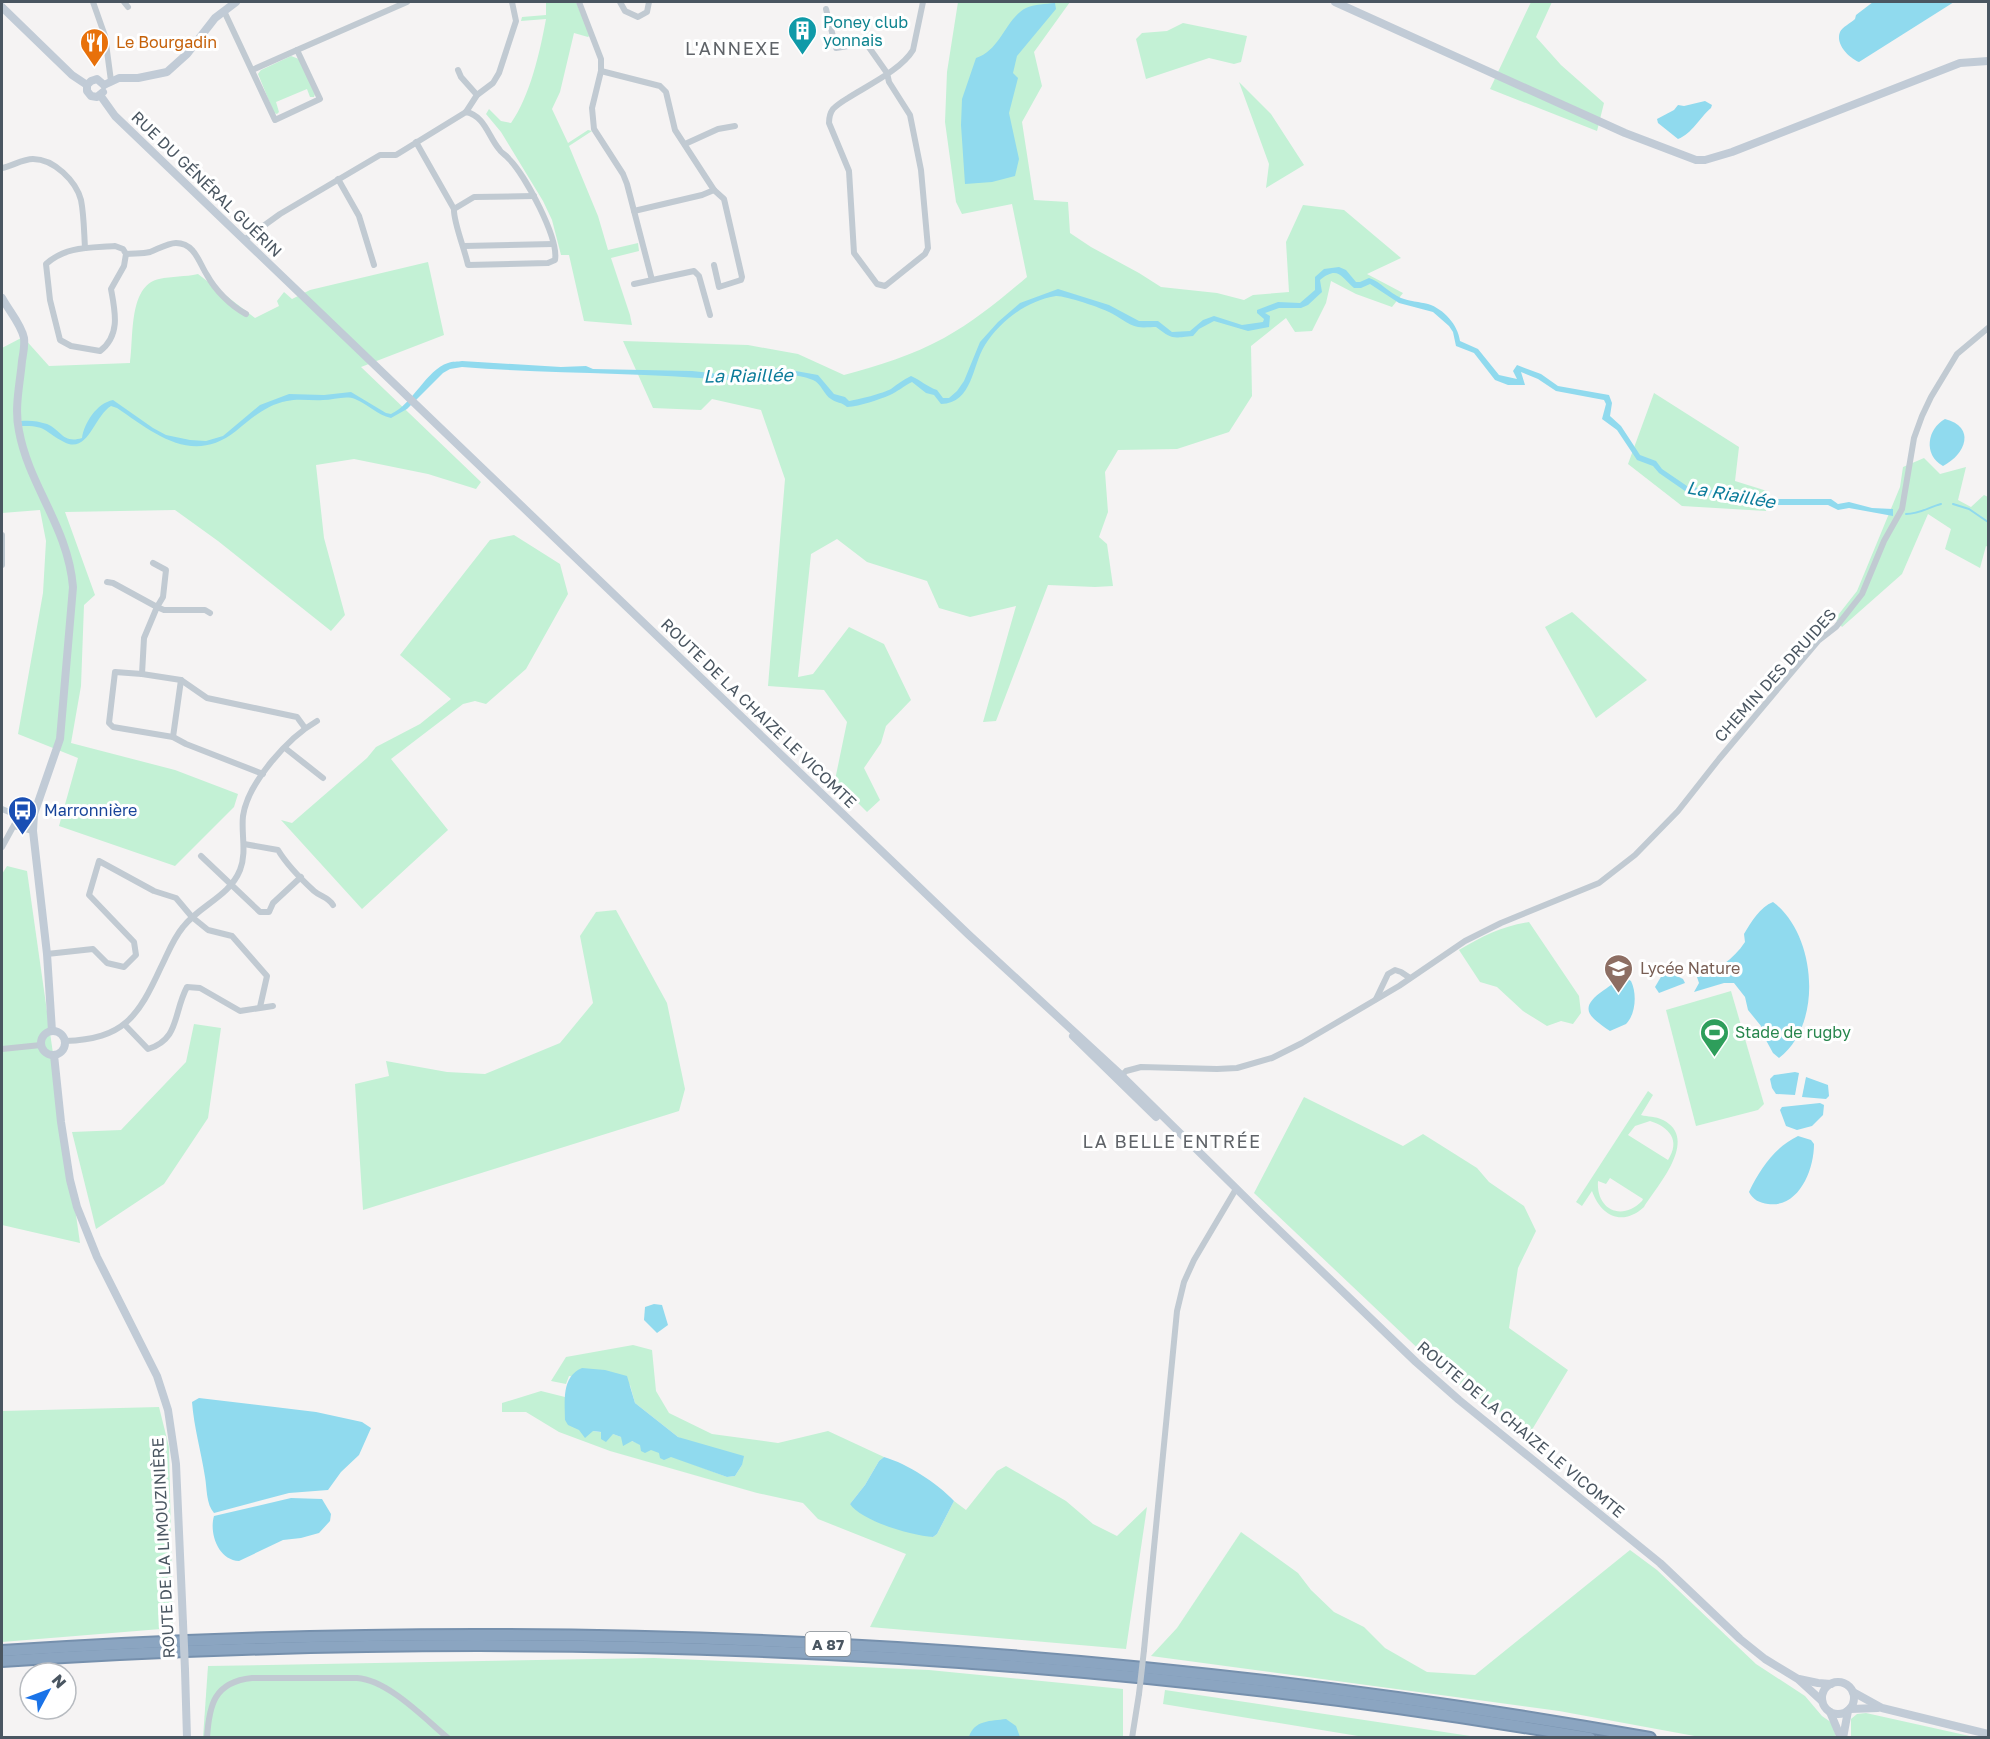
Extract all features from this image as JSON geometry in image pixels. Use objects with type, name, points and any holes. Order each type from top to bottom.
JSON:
[{"type":"highway","name":"A 87","points":[[2,1651],[222,1639],[423,1635],[623,1636],[843,1644],[1066,1660],[1267,1681],[1457,1706],[1650,1737]]},
{"type":"highway","name":"A 87","points":[[2,1661],[210,1650],[402,1645],[591,1646],[790,1652],[967,1662],[1161,1679],[1371,1704],[1590,1737]]},
{"type":"main road","points":[[87,85],[97,79],[107,83],[119,78],[138,78],[167,72],[187,54],[225,7],[236,2]]},
{"type":"main road","points":[[1335,2],[1624,133],[1696,160],[1705,160],[1732,152],[1960,63],[1989,61]]},
{"type":"main road","points":[[2,8],[72,75],[87,85],[89,94],[94,97],[100,95],[107,83]]},
{"type":"main road","name":"RUE DU GÉNÉRAL GUÉRIN","points":[[100,95],[115,116],[406,396]]},
{"type":"main road","points":[[2,298],[19,325],[24,338],[18,429],[35,477],[57,524],[71,568],[72,606],[60,739],[34,814],[33,831],[47,954],[52,1031]]},
{"type":"main road","name":"ROUTE DE LA CHAIZE LE VICOMTE","points":[[406,396],[1050,1011],[1081,1045],[1119,1077],[1439,1383],[1654,1558],[1740,1640],[1765,1659],[1798,1678]]},
{"type":"main road","points":[[52,1031],[59,1032],[65,1041],[61,1052],[54,1055],[46,1052],[41,1045],[43,1035],[52,1031]]},
{"type":"main road","name":"ROUTE DE LA LIMOUZINIÈRE","points":[[54,1055],[61,1122],[70,1180],[77,1207],[97,1257],[157,1376],[168,1410],[175,1455],[188,1737]]},
{"type":"main road","points":[[1798,1678],[1818,1683],[1844,1683],[1852,1692],[1882,1708],[1989,1734]]},
{"type":"main road","points":[[1798,1678],[1822,1701],[1842,1737]]},
{"type":"main road","points":[[1822,1701],[1824,1691],[1831,1684]]},
{"type":"main road","points":[[1842,1737],[1849,1710],[1854,1701],[1852,1692]]},
{"type":"main road","points":[[1830,1712],[1839,1714],[1849,1710],[1882,1708]]},
{"type":"street","points":[[93,2],[105,36],[107,83]]},
{"type":"street","points":[[252,70],[407,2]]},
{"type":"street","points":[[244,240],[279,214],[338,179],[380,155],[396,155],[466,112],[477,95],[493,83],[499,73],[516,21],[512,2]]},
{"type":"street","points":[[579,2],[601,59],[601,71],[592,108],[594,129],[623,174],[652,280]]},
{"type":"street","points":[[620,2],[625,12],[638,17],[647,12],[649,2]]},
{"type":"street","points":[[826,9],[836,48],[868,45],[887,73],[889,82],[914,123],[929,243],[926,254],[885,286],[877,284],[854,254],[849,171],[829,123],[832,110],[887,73],[905,61],[913,50],[922,2]]},
{"type":"street","points":[[225,7],[275,120],[320,99],[297,50]]},
{"type":"street","points":[[458,70],[461,77],[477,95]]},
{"type":"street","points":[[601,71],[660,86],[666,92],[675,130],[714,190],[724,199],[741,280],[719,286],[714,265]]},
{"type":"street","points":[[416,142],[454,209],[468,265],[551,262],[556,256],[553,244],[543,213],[534,196],[510,159],[499,150],[482,121],[475,114],[466,112]]},
{"type":"street","points":[[685,144],[718,129],[735,126]]},
{"type":"street","points":[[2,168],[30,159],[39,160],[53,164],[66,176],[81,199],[86,248]]},
{"type":"street","points":[[338,179],[359,216],[374,265]]},
{"type":"street","points":[[634,211],[714,190]]},
{"type":"street","points":[[454,209],[474,197],[534,196]]},
{"type":"street","points":[[126,254],[147,252],[176,243],[189,248],[198,256],[206,275],[221,293],[237,309],[246,314]]},
{"type":"street","points":[[464,246],[553,244]]},
{"type":"street","points":[[115,246],[123,249],[126,254],[124,266],[111,289],[117,316],[113,335],[108,345],[100,351],[71,346],[60,340],[50,300],[46,264],[56,255],[86,248],[115,246]]},
{"type":"street","points":[[634,284],[694,271],[699,276],[710,315]]},
{"type":"street","name":"CHEMIN DES DRUIDES","points":[[1119,1077],[1126,1071],[1141,1067],[1217,1070],[1237,1068],[1272,1058],[1376,999],[1465,941],[1501,923],[1599,883],[1635,855],[1678,811],[1818,641],[1836,627],[1852,609],[1862,594],[1884,541],[1902,509],[1914,438],[1922,416],[1958,354],[1989,328]]},
{"type":"street","points":[[2,535],[2,565]]},
{"type":"street","points":[[142,674],[144,638],[156,607],[163,597],[166,570],[153,563]]},
{"type":"street","points":[[107,582],[164,610],[210,612]]},
{"type":"street","points":[[263,774],[186,744],[173,736],[114,727],[109,723],[115,672],[181,681],[207,698],[297,717],[305,728]]},
{"type":"street","points":[[173,736],[181,681]]},
{"type":"street","points":[[65,1041],[94,1039],[112,1033],[125,1024],[144,1002],[173,941],[192,917],[231,886],[241,865],[244,844],[243,818],[245,805],[252,789],[285,748],[305,728],[317,722]]},
{"type":"street","points":[[285,748],[323,778]]},
{"type":"street","points":[[2,809],[19,816],[2,847]]},
{"type":"street","points":[[14,826],[33,831]]},
{"type":"street","points":[[244,844],[278,850],[284,860],[316,893],[329,898],[333,905]]},
{"type":"street","points":[[201,856],[260,912],[269,912],[273,903],[301,877]]},
{"type":"street","points":[[47,954],[93,949],[107,963],[124,967],[135,955],[134,942],[89,895],[99,861],[154,891],[176,898],[192,917],[208,930],[232,936],[267,976],[260,1007]]},
{"type":"street","points":[[1376,999],[1388,974],[1395,970],[1410,978]]},
{"type":"street","points":[[125,1024],[148,1049],[159,1046],[171,1035],[186,987],[200,988],[240,1011],[273,1006]]},
{"type":"street","points":[[2,1049],[41,1045]]},
{"type":"street","points":[[1132,1737],[1144,1650],[1177,1311],[1184,1282],[1194,1260],[1236,1189]]},
{"type":"street","points":[[207,1737],[212,1702],[221,1690],[235,1681],[252,1678],[357,1678],[374,1682],[387,1689],[448,1737]]},
{"type":"green space","points":[[546,2],[576,2],[590,35],[588,37],[574,33],[560,92],[552,109],[568,143],[588,130],[592,131],[569,146],[598,216],[608,250],[638,243],[639,251],[611,258],[632,325],[584,321],[569,255],[561,255],[552,220],[543,201],[501,132],[486,114],[489,109],[501,121],[511,123],[518,112],[533,73],[546,19],[521,21],[522,17],[546,15]]},
{"type":"green space","points":[[958,2],[1070,2],[1034,52],[1042,86],[1022,122],[1034,200],[1068,202],[1070,233],[1091,247],[1161,287],[1217,293],[1244,300],[1253,295],[1289,292],[1286,242],[1303,205],[1344,210],[1401,258],[1367,274],[1403,293],[1392,307],[1356,294],[1331,281],[1326,303],[1312,331],[1295,332],[1286,318],[1251,346],[1252,396],[1229,432],[1177,449],[1118,450],[1105,472],[1108,512],[1099,537],[1107,544],[1113,586],[1048,585],[996,721],[983,722],[1016,606],[970,617],[939,608],[927,581],[867,562],[837,539],[811,554],[798,677],[813,674],[849,627],[884,644],[911,700],[886,726],[881,743],[864,768],[880,800],[867,812],[835,780],[847,722],[824,690],[768,686],[785,479],[761,410],[712,399],[701,410],[653,408],[623,341],[748,345],[798,354],[844,375],[895,360],[944,338],[977,317],[1027,277],[1012,204],[962,214],[956,202],[945,122],[947,72]]},
{"type":"green space","points":[[1531,2],[1552,2],[1536,37],[1561,65],[1604,103],[1597,131],[1490,89]]},
{"type":"green space","points":[[1183,23],[1247,36],[1241,62],[1234,64],[1209,58],[1146,79],[1136,39],[1142,33],[1167,31]]},
{"type":"green space","points":[[291,56],[299,59],[315,94],[314,97],[310,97],[307,89],[276,102],[279,112],[277,114],[274,113],[258,74],[261,70]]},
{"type":"green space","points":[[1239,82],[1271,114],[1304,165],[1266,188],[1269,164]]},
{"type":"green space","points":[[428,262],[444,335],[361,367],[481,482],[476,489],[428,474],[354,459],[316,465],[324,538],[345,615],[331,631],[218,541],[175,510],[65,512],[95,595],[84,605],[81,686],[71,743],[175,770],[238,794],[234,807],[175,866],[59,826],[78,758],[18,734],[43,593],[46,541],[40,510],[2,513],[2,348],[23,337],[49,366],[130,363],[137,302],[149,284],[159,279],[198,274],[255,318],[279,306],[277,301],[284,292],[292,299],[310,290]]},
{"type":"green space","points":[[1654,393],[1739,447],[1735,481],[1767,491],[1766,511],[1682,506],[1628,464]]},
{"type":"green space","points":[[1924,458],[1940,474],[1966,467],[1958,500],[1971,507],[1984,495],[1988,497],[1988,547],[1986,546],[1980,568],[1945,549],[1951,529],[1928,514],[1902,574],[1842,627],[1835,619],[1857,591],[1900,487],[1903,467]]},
{"type":"green space","points":[[514,535],[560,564],[568,594],[526,669],[486,704],[475,701],[463,704],[391,759],[448,830],[362,909],[281,820],[292,823],[367,758],[376,747],[420,724],[451,699],[400,655],[490,540]]},
{"type":"green space","points":[[1572,612],[1647,680],[1596,718],[1545,627]]},
{"type":"green space","points":[[7,866],[27,871],[80,1243],[2,1225],[2,874]]},
{"type":"green space","points":[[616,910],[667,1003],[685,1089],[679,1111],[363,1210],[355,1084],[389,1076],[386,1061],[447,1072],[485,1074],[560,1043],[593,1003],[580,936],[596,912]]},
{"type":"green space","points":[[1529,922],[1579,996],[1581,1013],[1573,1024],[1561,1021],[1547,1026],[1523,1011],[1497,987],[1480,982],[1459,950],[1493,932]]},
{"type":"green space","name":"Stade de rugby","points":[[1731,991],[1764,1104],[1758,1110],[1696,1126],[1666,1010]]},
{"type":"green space","points":[[194,1024],[221,1028],[208,1118],[164,1184],[96,1229],[72,1132],[121,1130],[186,1062]]},
{"type":"green space","points":[[1648,1091],[1653,1095],[1641,1115],[1663,1120],[1673,1128],[1677,1139],[1677,1150],[1665,1175],[1644,1207],[1628,1216],[1613,1216],[1607,1212],[1596,1200],[1592,1191],[1582,1206],[1576,1202]],"holes":[[[1650,1121],[1663,1127],[1671,1135],[1673,1146],[1668,1160],[1628,1135],[1635,1126]],[[1610,1178],[1643,1199],[1642,1201],[1626,1211],[1611,1209],[1601,1199],[1598,1191],[1598,1181],[1606,1184]]]},
{"type":"green space","points":[[1304,1097],[1403,1146],[1423,1134],[1477,1168],[1489,1182],[1524,1206],[1536,1231],[1518,1268],[1509,1328],[1568,1370],[1530,1433],[1448,1377],[1254,1193]]},
{"type":"green space","points":[[633,1345],[652,1350],[656,1391],[669,1413],[712,1434],[778,1443],[828,1431],[884,1457],[850,1504],[933,1537],[937,1534],[954,1501],[966,1510],[997,1471],[1006,1466],[1066,1501],[1093,1524],[1117,1536],[1147,1507],[1126,1649],[870,1627],[906,1554],[818,1519],[803,1503],[757,1493],[610,1451],[559,1432],[526,1412],[502,1412],[502,1403],[541,1391],[565,1397],[565,1420],[593,1431],[613,1434],[727,1477],[735,1476],[742,1465],[678,1437],[635,1403],[630,1385],[569,1376],[566,1384],[551,1381],[566,1357]]},
{"type":"green space","points":[[159,1407],[169,1447],[173,1628],[2,1642],[2,1411]]},
{"type":"green space","points":[[1241,1532],[1298,1573],[1311,1590],[1334,1612],[1364,1627],[1385,1648],[1427,1672],[1475,1675],[1630,1550],[1657,1570],[1756,1664],[1805,1696],[1822,1716],[1832,1723],[1836,1737],[1700,1737],[1559,1711],[1151,1656],[1177,1628]]},
{"type":"green space","points":[[654,1658],[929,1670],[1123,1689],[1123,1737],[203,1738],[208,1666]]},
{"type":"green space","points":[[1165,1690],[1477,1737],[1364,1737],[1163,1704]]},
{"type":"green space","points":[[1866,1713],[1974,1737],[1851,1737],[1851,1719],[1857,1714]]},
{"type":"water","points":[[1873,2],[1954,2],[1859,62],[1841,46],[1840,32],[1855,19],[1856,15]]},
{"type":"water","points":[[1055,3],[1056,9],[1017,56],[1013,73],[1018,78],[1009,113],[1019,159],[1015,176],[992,182],[965,184],[961,125],[962,99],[976,58],[997,42],[1013,19],[1026,8]]},
{"type":"water","points":[[1705,101],[1712,105],[1711,108],[1683,137],[1678,139],[1658,123],[1657,119],[1674,110],[1678,105],[1684,106]]},
{"type":"water","points":[[1339,267],[1346,270],[1356,282],[1369,278],[1401,298],[1434,306],[1453,324],[1460,341],[1478,349],[1499,375],[1517,379],[1513,371],[1517,365],[1541,374],[1558,386],[1609,395],[1612,403],[1610,416],[1621,426],[1640,455],[1656,461],[1662,469],[1687,486],[1769,496],[1777,499],[1831,499],[1838,504],[1849,502],[1872,508],[1893,509],[1893,516],[1849,508],[1838,510],[1828,505],[1776,505],[1744,498],[1685,491],[1659,473],[1653,466],[1637,460],[1617,430],[1602,419],[1606,404],[1604,400],[1556,391],[1538,379],[1521,372],[1525,385],[1508,385],[1495,380],[1474,353],[1456,346],[1449,326],[1433,312],[1399,303],[1370,284],[1354,288],[1335,273],[1320,280],[1322,292],[1308,305],[1301,308],[1279,308],[1265,313],[1270,316],[1269,327],[1248,331],[1214,321],[1199,329],[1193,336],[1173,337],[1156,327],[1134,326],[1105,310],[1074,300],[1060,296],[1046,298],[1025,307],[998,328],[985,345],[966,390],[952,402],[941,404],[934,395],[926,393],[912,382],[893,394],[847,407],[829,397],[816,382],[801,376],[779,375],[738,380],[462,367],[443,373],[407,409],[391,418],[351,398],[292,400],[266,409],[220,441],[204,446],[189,446],[174,442],[111,406],[85,439],[72,445],[41,428],[22,426],[21,421],[47,424],[66,438],[82,438],[85,426],[92,414],[102,405],[113,400],[166,435],[206,441],[223,436],[260,405],[289,394],[324,395],[351,392],[391,414],[406,403],[440,367],[450,362],[462,361],[561,367],[586,366],[593,369],[692,371],[730,375],[779,368],[818,375],[834,394],[845,397],[849,401],[888,391],[911,376],[937,390],[943,398],[949,398],[964,381],[980,342],[998,322],[1020,303],[1058,289],[1109,305],[1139,321],[1158,321],[1172,332],[1190,331],[1203,320],[1214,316],[1242,325],[1263,322],[1264,319],[1257,313],[1257,310],[1278,302],[1300,303],[1315,290],[1315,277],[1324,269]]},
{"type":"water","points":[[1945,419],[1961,428],[1964,441],[1957,455],[1943,466],[1932,455],[1930,442],[1934,429]]},
{"type":"water","points":[[1773,902],[1787,916],[1798,935],[1806,956],[1809,979],[1808,1002],[1803,1024],[1793,1043],[1779,1058],[1773,1053],[1761,1031],[1761,1026],[1748,1010],[1745,997],[1734,983],[1724,983],[1694,992],[1699,983],[1697,977],[1718,968],[1730,959],[1745,942],[1744,934],[1753,920],[1764,907]]},
{"type":"water","points":[[1665,970],[1683,979],[1685,983],[1659,993],[1655,987]]},
{"type":"water","points":[[1626,978],[1633,986],[1634,1009],[1626,1024],[1610,1031],[1596,1021],[1589,1012],[1589,1007],[1596,996],[1617,981]]},
{"type":"water","points":[[1799,1073],[1795,1095],[1776,1094],[1770,1079],[1774,1075]]},
{"type":"water","points":[[1806,1077],[1828,1085],[1829,1096],[1826,1099],[1802,1097]]},
{"type":"water","points":[[1820,1103],[1824,1105],[1823,1115],[1812,1126],[1797,1130],[1786,1126],[1780,1110],[1782,1107]]},
{"type":"water","points":[[1798,1136],[1811,1140],[1814,1144],[1811,1165],[1803,1185],[1796,1194],[1779,1204],[1757,1201],[1749,1192],[1758,1175],[1775,1152]]},
{"type":"water","points":[[654,1304],[662,1305],[668,1325],[657,1333],[644,1320],[645,1307]]},
{"type":"water","points":[[582,1368],[605,1370],[627,1376],[635,1403],[678,1437],[744,1456],[742,1465],[735,1476],[727,1477],[671,1457],[664,1460],[660,1458],[659,1453],[651,1450],[645,1453],[641,1451],[640,1445],[632,1441],[623,1446],[621,1437],[613,1434],[606,1442],[601,1439],[601,1432],[593,1431],[585,1438],[579,1430],[568,1425],[565,1420],[567,1383],[575,1372]]},
{"type":"water","points":[[199,1398],[316,1412],[362,1422],[371,1428],[359,1455],[341,1472],[328,1490],[289,1493],[214,1513],[208,1501],[193,1412],[192,1402]]},
{"type":"water","points":[[884,1457],[903,1464],[922,1475],[954,1501],[937,1534],[933,1537],[901,1531],[876,1522],[850,1504]]},
{"type":"water","points":[[291,1498],[322,1499],[331,1514],[330,1521],[319,1533],[283,1540],[239,1561],[226,1556],[221,1551],[214,1537],[214,1516]]},
{"type":"water","points":[[1006,1719],[1016,1726],[1020,1737],[969,1737],[971,1731],[979,1724]]},
{"type":"waterway","name":"La Riaillée","points":[[1906,514],[1920,512],[1941,504]]},
{"type":"waterway","name":"La Riaillée","points":[[1953,504],[1969,509],[1988,522]]},
{"type":"place","name":"Poney club yonnais","points":[[802,56]]},
{"type":"place","name":"Le Bourgadin","points":[[95,68]]},
{"type":"place","name":"Marronnière","points":[[23,836]]},
{"type":"place","name":"Lycée Nature","points":[[1619,994]]},
{"type":"place","name":"Stade de rugby","points":[[1714,1058]]},
{"type":"district","name":"L'ANNEXE","points":[[733,48]]},
{"type":"district","name":"LA BELLE ENTRÉE","points":[[1172,1141]]}]
